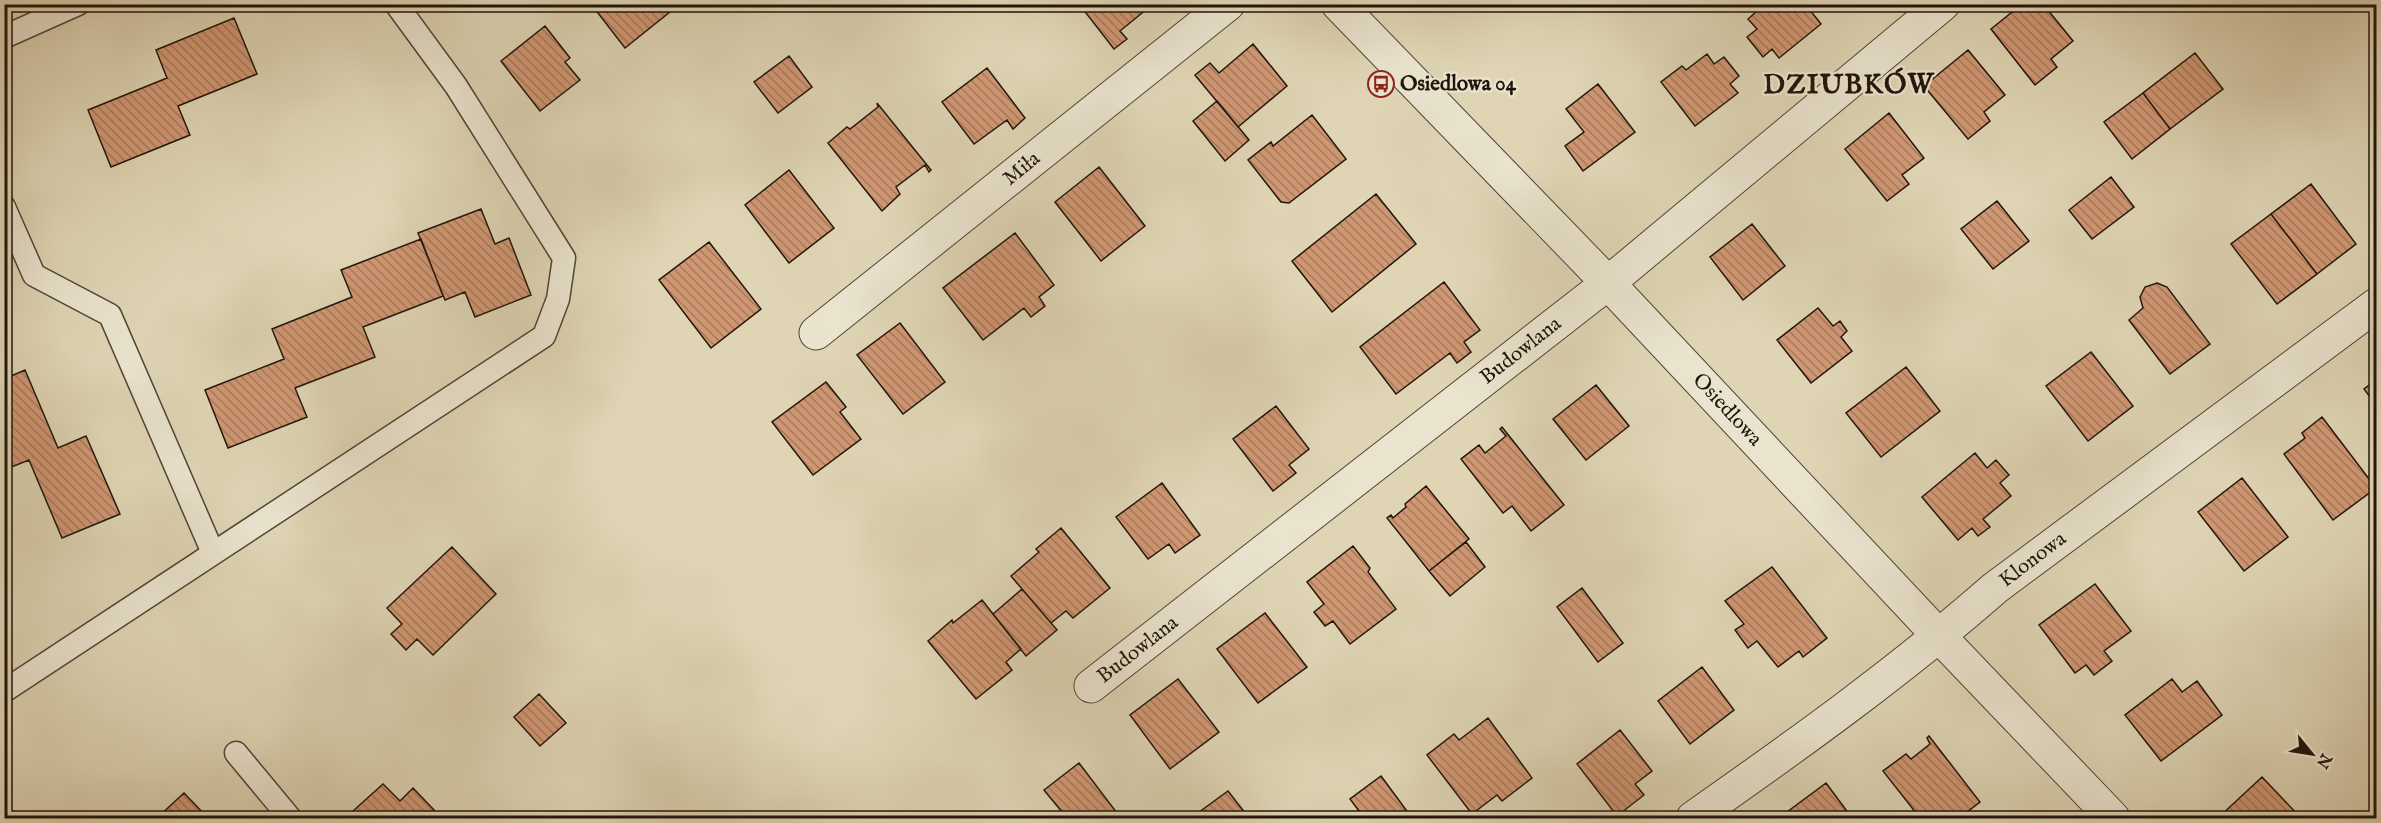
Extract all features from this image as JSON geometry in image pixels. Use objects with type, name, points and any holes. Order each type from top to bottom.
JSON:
[{"type":"street","name":"Miła","points":[[816,333],[1228,4]]},
{"type":"street","name":"Osiedlowa","points":[[1338,4],[1608,283],[2113,819]]},
{"type":"street","name":"Budowlana","points":[[1091,686],[1608,283],[1943,4]]},
{"type":"street","name":"Klonowa","points":[[1693,819],[1839,716],[2004,581],[2376,304]]},
{"type":"lane","points":[[4,37],[78,4]]},
{"type":"lane","points":[[4,691],[544,336],[558,299],[564,258],[456,86],[396,4]]},
{"type":"lane","points":[[4,207],[34,275],[110,315],[213,553]]},
{"type":"lane","points":[[236,753],[290,819]]},
{"type":"building","points":[[591,4],[666,4],[671,11],[625,48]]},
{"type":"building","points":[[1079,4],[1153,4],[1120,31],[1127,39],[1114,49]]},
{"type":"building","points":[[1765,4],[1805,4],[1821,24],[1779,58],[1772,49],[1763,57],[1747,37],[1757,29],[1748,19]]},
{"type":"building","points":[[2022,4],[2043,4],[2073,41],[2051,59],[2057,67],[2035,85],[1991,29]]},
{"type":"building","points":[[234,18],[257,74],[178,106],[190,135],[111,167],[88,110],[167,78],[156,50]]},
{"type":"building","points":[[545,26],[570,58],[565,62],[580,80],[540,111],[501,61]]},
{"type":"building","points":[[1253,44],[1287,86],[1238,127],[1195,75],[1210,63],[1219,73]]},
{"type":"building","points":[[1968,50],[2005,95],[1984,112],[1990,121],[1968,139],[1924,86]]},
{"type":"building","points":[[2195,53],[2223,89],[2170,129],[2143,93]]},
{"type":"building","points":[[1707,54],[1714,64],[1724,57],[1739,76],[1730,84],[1738,93],[1695,126],[1661,82],[1682,66],[1686,70]]},
{"type":"building","points":[[789,56],[812,87],[778,113],[754,82]]},
{"type":"building","points":[[987,68],[1025,118],[1013,129],[1007,120],[974,144],[942,102]]},
{"type":"building","points":[[1598,84],[1635,132],[1583,171],[1565,146],[1584,132],[1566,109]]},
{"type":"building","points":[[2143,93],[2170,129],[2132,159],[2104,122]]},
{"type":"building","points":[[1217,101],[1249,140],[1225,161],[1193,121]]},
{"type":"building","points":[[877,103],[931,170],[929,172],[925,165],[896,187],[900,194],[882,211],[828,143],[847,127],[850,129],[878,107]]},
{"type":"building","points":[[1889,113],[1924,158],[1902,175],[1909,184],[1887,201],[1845,149]]},
{"type":"building","points":[[1312,115],[1346,159],[1289,203],[1281,202],[1248,160],[1271,142],[1273,146]]},
{"type":"building","points":[[1099,167],[1145,226],[1101,261],[1055,202]]},
{"type":"building","points":[[789,170],[834,228],[789,263],[745,205]]},
{"type":"building","points":[[2111,177],[2134,207],[2092,239],[2069,210]]},
{"type":"building","points":[[2311,184],[2356,244],[2317,274],[2271,214]]},
{"type":"building","points":[[1376,194],[1416,244],[1332,312],[1292,261]]},
{"type":"building","points":[[1997,201],[2029,241],[1993,269],[1961,229]]},
{"type":"building","points":[[481,209],[495,244],[509,238],[531,295],[475,317],[465,292],[445,300],[418,233]]},
{"type":"building","points":[[2271,214],[2317,274],[2277,304],[2231,244]]},
{"type":"building","points":[[1752,224],[1785,266],[1743,300],[1710,257]]},
{"type":"building","points":[[1015,233],[1054,285],[1039,297],[1045,306],[1031,317],[1024,308],[983,340],[943,288]]},
{"type":"building","points":[[421,239],[443,296],[363,327],[375,357],[295,388],[307,417],[228,448],[205,390],[284,359],[272,329],[352,297],[341,270]]},
{"type":"building","points":[[709,242],[761,309],[711,348],[659,280]]},
{"type":"building","points":[[1444,282],[1480,330],[1464,342],[1471,352],[1457,363],[1450,353],[1396,394],[1360,347]]},
{"type":"building","points":[[2157,283],[2167,287],[2210,344],[2170,374],[2129,320],[2143,308],[2140,297],[2145,287]]},
{"type":"building","points":[[1818,308],[1833,326],[1840,321],[1847,331],[1841,337],[1852,351],[1811,383],[1777,340]]},
{"type":"building","points":[[900,323],[945,382],[903,414],[857,355]]},
{"type":"building","points":[[2091,352],[2133,406],[2088,441],[2046,386]]},
{"type":"building","points":[[1906,367],[1940,411],[1881,457],[1846,413]]},
{"type":"building","points":[[25,370],[58,448],[86,436],[120,514],[62,538],[29,460],[4,470],[4,379]]},
{"type":"building","points":[[2376,380],[2376,405],[2364,389]]},
{"type":"building","points":[[826,382],[846,407],[840,412],[861,439],[813,475],[772,422]]},
{"type":"building","points":[[1596,385],[1629,426],[1586,460],[1553,419]]},
{"type":"building","points":[[1276,406],[1309,449],[1289,465],[1296,473],[1273,491],[1233,439]]},
{"type":"building","points":[[2322,417],[2376,488],[2333,520],[2284,454],[2305,438],[2302,433]]},
{"type":"building","points":[[1502,427],[1564,505],[1531,531],[1512,506],[1503,513],[1461,459],[1479,445],[1485,453],[1506,436],[1500,429]]},
{"type":"building","points":[[1975,453],[1987,468],[1996,460],[2009,475],[2000,483],[2011,496],[1983,519],[1990,527],[1978,536],[1972,528],[1958,540],[1922,497]]},
{"type":"building","points":[[2242,478],[2288,537],[2244,571],[2198,512]]},
{"type":"building","points":[[1162,483],[1200,535],[1175,553],[1169,544],[1148,559],[1116,517]]},
{"type":"building","points":[[1426,486],[1469,539],[1429,571],[1387,518],[1391,515],[1393,518]]},
{"type":"building","points":[[1061,528],[1110,588],[1073,618],[1066,611],[1051,623],[1011,576],[1039,552],[1036,549]]},
{"type":"building","points":[[1466,542],[1485,567],[1450,596],[1429,571]]},
{"type":"building","points":[[1353,546],[1370,568],[1368,572],[1396,609],[1350,644],[1333,621],[1325,626],[1314,612],[1324,604],[1307,582]]},
{"type":"building","points":[[452,547],[496,594],[433,655],[417,639],[406,650],[391,634],[402,624],[387,608]]},
{"type":"building","points":[[1772,567],[1827,638],[1803,657],[1799,651],[1778,667],[1757,641],[1748,648],[1735,630],[1744,624],[1725,601]]},
{"type":"building","points":[[2095,584],[2131,631],[2104,651],[2112,661],[2094,675],[2086,665],[2075,673],[2039,625]]},
{"type":"building","points":[[1582,588],[1623,643],[1598,662],[1557,607]]},
{"type":"building","points":[[1022,589],[1057,630],[1026,656],[993,614]]},
{"type":"building","points":[[982,600],[1021,649],[1006,662],[1012,670],[976,699],[928,641],[952,620],[953,623]]},
{"type":"building","points":[[1265,613],[1307,667],[1258,703],[1217,649]]},
{"type":"building","points":[[1702,667],[1734,710],[1690,744],[1658,701]]},
{"type":"building","points":[[1178,679],[1219,732],[1170,769],[1130,715]]},
{"type":"building","points":[[2172,679],[2182,692],[2197,681],[2222,715],[2161,761],[2125,715]]},
{"type":"building","points":[[539,694],[566,723],[540,746],[514,717]]},
{"type":"building","points":[[1488,718],[1532,778],[1502,801],[1497,795],[1472,814],[1427,755],[1454,734],[1459,740]]},
{"type":"building","points":[[1620,730],[1652,771],[1635,784],[1644,795],[1617,816],[1577,764]]},
{"type":"building","points":[[1929,736],[1980,802],[1959,818],[1920,818],[1883,771],[1906,754],[1911,759],[1930,744],[1927,738]]},
{"type":"building","points":[[1079,763],[1117,813],[1109,818],[1067,818],[1044,790]]},
{"type":"building","points":[[1381,776],[1412,818],[1348,818],[1359,811],[1350,799]]},
{"type":"building","points":[[2262,777],[2301,818],[2218,818]]},
{"type":"building","points":[[1826,783],[1852,818],[1779,818]]},
{"type":"building","points":[[383,784],[400,801],[413,788],[435,811],[428,818],[359,818],[353,811]]},
{"type":"building","points":[[1228,791],[1249,818],[1191,818]]},
{"type":"building","points":[[184,793],[208,818],[157,818]]},
{"type":"place","name":"Osiedlowa 04","points":[[1381,84]]},
{"type":"district","name":"DZIUBKÓW","points":[[1849,86]]}]
